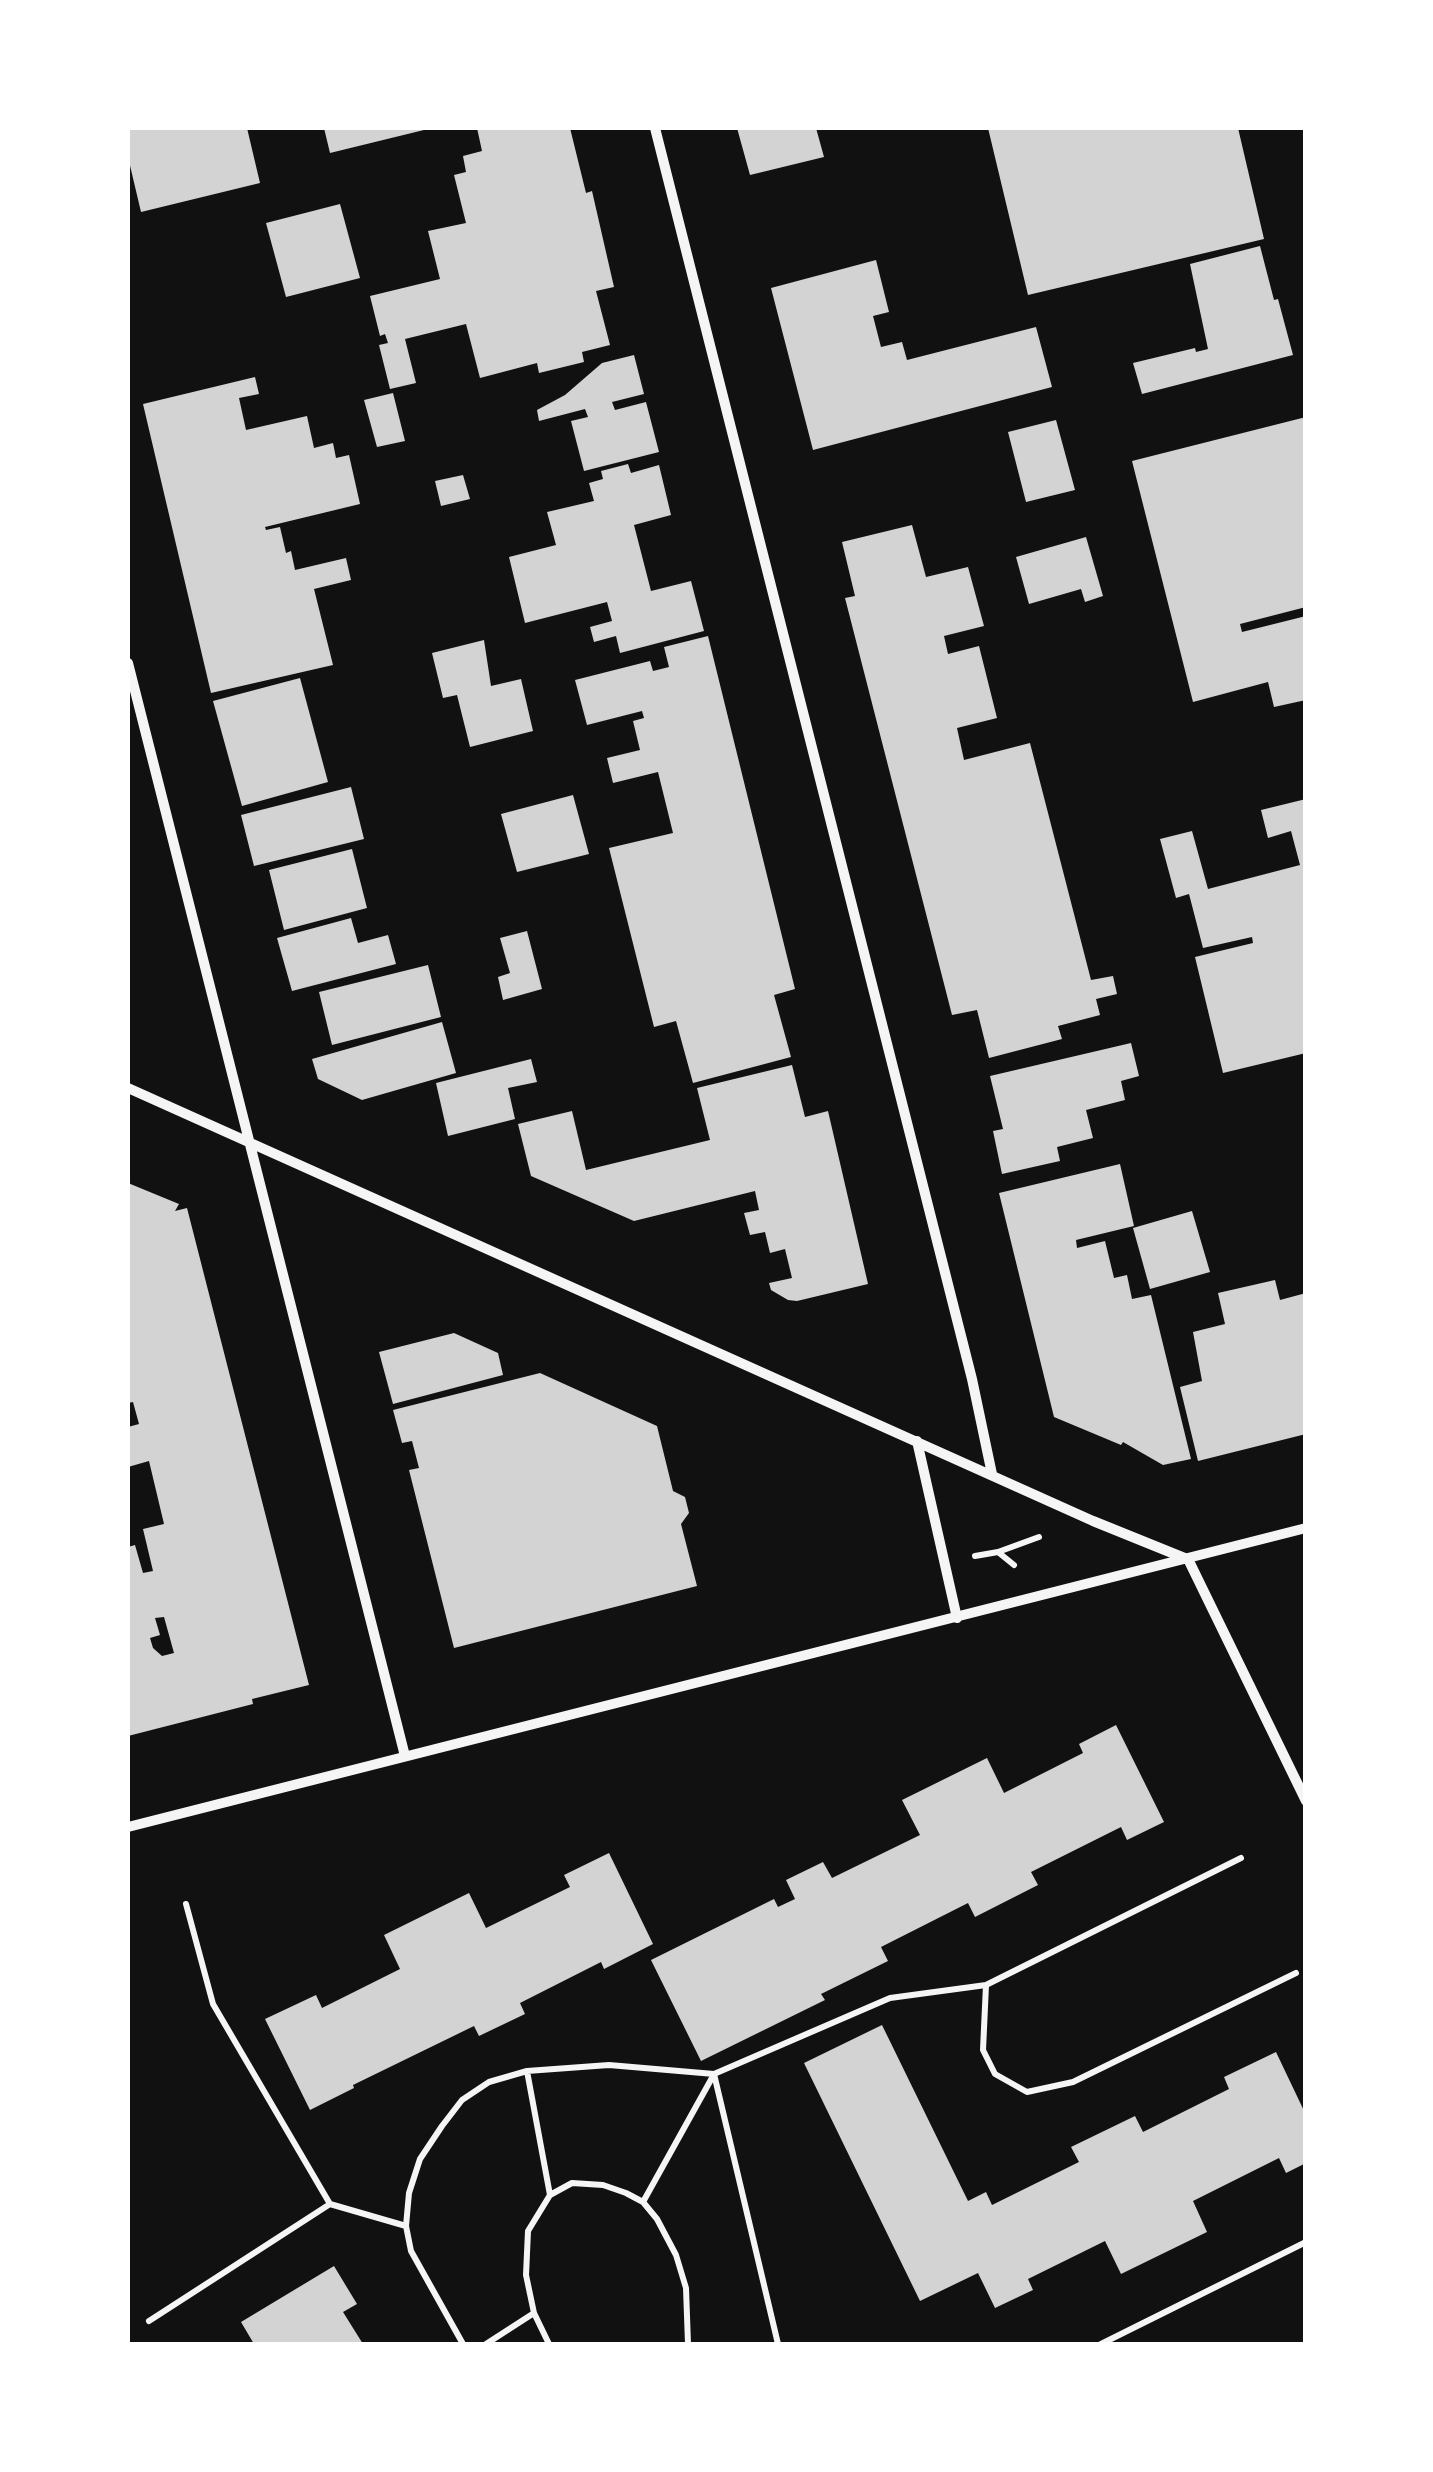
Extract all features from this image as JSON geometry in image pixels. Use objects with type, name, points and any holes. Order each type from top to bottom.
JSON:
[{"type":"street","points":[[654,128],[972,1379],[992,1474]]},
{"type":"street","points":[[128,662],[405,1756]]},
{"type":"street","points":[[128,1088],[1188,1559],[1306,1801]]},
{"type":"street","points":[[917,1441],[958,1618]]},
{"type":"street","points":[[128,1827],[1306,1528]]},
{"type":"path","points":[[972,1556],[1039,1538]]},
{"type":"path","points":[[998,1552],[1014,1564]]},
{"type":"path","points":[[463,2344],[411,2251],[406,2226],[409,2193],[420,2159],[442,2126],[462,2100],[489,2082],[527,2070],[608,2065],[714,2074],[890,1998],[986,1984],[1241,1858]]},
{"type":"path","points":[[186,1904],[214,2004],[330,2204],[406,2226]]},
{"type":"path","points":[[986,1984],[984,2050],[996,2074],[1026,2092],[1073,2082],[1296,1973]]},
{"type":"path","points":[[527,2070],[550,2195]]},
{"type":"path","points":[[642,2202],[714,2074]]},
{"type":"path","points":[[714,2074],[778,2344]]},
{"type":"path","points":[[549,2344],[534,2313],[526,2276],[528,2231],[550,2195],[572,2183],[604,2185],[642,2202],[657,2219],[676,2255],[686,2288],[688,2344]]},
{"type":"path","points":[[150,2321],[330,2204]]},
{"type":"path","points":[[1102,2344],[1306,2242]]},
{"type":"path","points":[[486,2344],[534,2313]]},
{"type":"building","points":[[128,128],[247,128],[260,183],[141,212],[128,157]]},
{"type":"building","points":[[324,128],[428,128],[428,129],[330,153]]},
{"type":"building","points":[[477,128],[570,128],[586,193],[592,191],[614,287],[596,291],[610,345],[582,352],[584,362],[539,373],[537,363],[480,378],[466,324],[405,339],[416,383],[390,389],[379,345],[388,343],[385,334],[380,336],[370,296],[440,279],[428,231],[466,223],[454,175],[466,172],[463,156],[482,151]]},
{"type":"building","points":[[737,128],[816,128],[824,157],[750,175]]},
{"type":"building","points":[[988,128],[1238,128],[1264,239],[1028,295]]},
{"type":"building","points":[[340,204],[360,278],[286,297],[266,223]]},
{"type":"building","points":[[1260,246],[1293,355],[1142,394],[1133,363],[1195,348],[1196,352],[1208,349],[1190,264]]},
{"type":"building","points":[[876,260],[889,312],[873,316],[881,347],[902,342],[907,360],[1036,327],[1052,387],[813,450],[771,288]]},
{"type":"building","points":[[634,355],[644,394],[612,402],[615,410],[646,402],[659,452],[584,471],[571,421],[588,417],[585,409],[539,421],[537,410],[565,395],[602,363]]},
{"type":"building","points":[[255,377],[259,394],[239,398],[246,430],[307,416],[314,448],[333,443],[336,458],[349,455],[360,504],[265,527],[266,530],[280,527],[295,570],[346,558],[351,580],[314,589],[333,665],[211,693],[143,404]]},
{"type":"building","points":[[393,393],[405,441],[377,447],[364,400]]},
{"type":"building","points":[[1306,417],[1306,607],[1240,624],[1242,632],[1306,616],[1306,700],[1274,707],[1268,682],[1193,702],[1132,461]]},
{"type":"building","points":[[1056,420],[1075,490],[1026,502],[1008,432]]},
{"type":"building","points":[[628,464],[631,473],[659,465],[671,515],[634,525],[651,591],[691,581],[704,631],[620,653],[616,636],[594,642],[590,627],[612,621],[607,602],[525,623],[509,557],[556,545],[547,512],[594,501],[589,483],[603,479],[601,471]]},
{"type":"building","points":[[463,475],[470,499],[441,506],[435,481]]},
{"type":"building","points":[[912,525],[926,577],[968,567],[984,626],[944,636],[948,654],[979,646],[997,718],[957,728],[964,760],[1030,743],[1091,980],[1113,976],[1117,994],[1096,999],[1100,1015],[1058,1026],[1062,1039],[989,1058],[977,1010],[952,1015],[845,598],[855,596],[842,542]]},
{"type":"building","points":[[1086,537],[1103,596],[1085,602],[1081,589],[1029,604],[1016,557]]},
{"type":"building","points":[[708,636],[795,989],[774,995],[791,1057],[693,1083],[676,1021],[654,1027],[609,848],[673,833],[658,772],[613,783],[607,758],[640,750],[633,721],[644,718],[642,711],[587,725],[575,680],[650,661],[653,671],[669,667],[664,647]]},
{"type":"building","points":[[484,640],[491,686],[521,679],[533,731],[470,747],[457,695],[443,698],[432,653]]},
{"type":"building","points":[[300,678],[328,782],[242,806],[213,701]]},
{"type":"building","points":[[351,787],[364,839],[254,866],[241,815]]},
{"type":"building","points":[[573,795],[589,854],[517,872],[501,814]]},
{"type":"building","points":[[1306,799],[1306,1053],[1223,1073],[1195,957],[1253,943],[1252,937],[1203,948],[1189,894],[1176,898],[1160,839],[1192,831],[1208,889],[1300,865],[1291,831],[1268,838],[1261,810]]},
{"type":"building","points":[[352,849],[367,908],[284,930],[269,870]]},
{"type":"building","points":[[351,918],[358,943],[388,935],[396,964],[292,991],[277,938]]},
{"type":"building","points":[[527,931],[542,989],[503,1000],[498,977],[510,973],[500,938]]},
{"type":"building","points":[[428,965],[441,1017],[332,1045],[319,992]]},
{"type":"building","points":[[442,1022],[456,1073],[362,1100],[318,1079],[312,1059]]},
{"type":"building","points":[[1131,1043],[1139,1076],[1121,1081],[1125,1100],[1086,1110],[1093,1138],[1057,1147],[1060,1161],[1002,1174],[993,1131],[1003,1129],[990,1076]]},
{"type":"building","points":[[531,1059],[537,1082],[508,1088],[515,1119],[448,1136],[436,1083]]},
{"type":"building","points":[[792,1065],[805,1117],[828,1111],[868,1284],[797,1301],[771,1290],[769,1283],[792,1278],[785,1249],[770,1253],[765,1232],[750,1235],[744,1213],[759,1210],[755,1191],[634,1221],[531,1176],[518,1124],[572,1111],[586,1170],[710,1140],[697,1088]]},
{"type":"building","points":[[1120,1164],[1134,1226],[1076,1240],[1077,1248],[1105,1241],[1114,1278],[1127,1275],[1132,1299],[1151,1295],[1191,1459],[1163,1465],[1123,1442],[1121,1445],[1054,1417],[999,1193]]},
{"type":"building","points":[[128,1183],[179,1204],[175,1211],[187,1208],[309,1685],[252,1699],[253,1704],[128,1736],[128,1547],[135,1545],[143,1573],[153,1571],[143,1529],[164,1524],[149,1461],[128,1467],[128,1427],[139,1424],[133,1402],[128,1403]],"holes":[[[164,1617],[174,1653],[162,1656],[153,1648],[150,1638],[160,1635],[155,1618]]]},
{"type":"building","points":[[1192,1211],[1210,1272],[1150,1289],[1133,1228]]},
{"type":"building","points":[[1275,1280],[1280,1300],[1306,1293],[1306,1434],[1198,1461],[1180,1387],[1202,1381],[1193,1332],[1225,1324],[1218,1293]]},
{"type":"building","points":[[454,1333],[498,1353],[503,1375],[393,1404],[379,1352]]},
{"type":"building","points":[[540,1373],[657,1426],[673,1491],[685,1497],[689,1513],[681,1524],[697,1586],[454,1648],[409,1470],[419,1468],[412,1441],[402,1443],[393,1410]]},
{"type":"building","points":[[1116,1725],[1164,1822],[1127,1840],[1121,1827],[1031,1872],[1038,1885],[975,1917],[968,1903],[881,1947],[888,1961],[821,1994],[825,2000],[701,2061],[651,1960],[774,1899],[778,1907],[795,1899],[786,1880],[823,1862],[832,1878],[920,1835],[902,1800],[987,1758],[1004,1793],[1083,1753],[1079,1744]]},
{"type":"building","points":[[609,1853],[653,1944],[604,1969],[601,1962],[520,2003],[525,2014],[479,2036],[474,2026],[310,2110],[265,2019],[316,1995],[322,2008],[400,1969],[384,1935],[469,1893],[486,1928],[570,1887],[564,1875]]},
{"type":"building","points":[[882,2025],[968,2201],[986,2192],[992,2205],[1079,2162],[1071,2147],[1135,2116],[1143,2132],[1229,2089],[1224,2077],[1276,2052],[1306,2115],[1306,2163],[1286,2173],[1279,2158],[1193,2201],[1207,2232],[1121,2274],[1105,2241],[1028,2279],[1033,2290],[995,2308],[978,2273],[920,2301],[804,2063]]},
{"type":"building","points":[[334,2266],[357,2304],[343,2312],[363,2344],[254,2344],[241,2322]]}]
